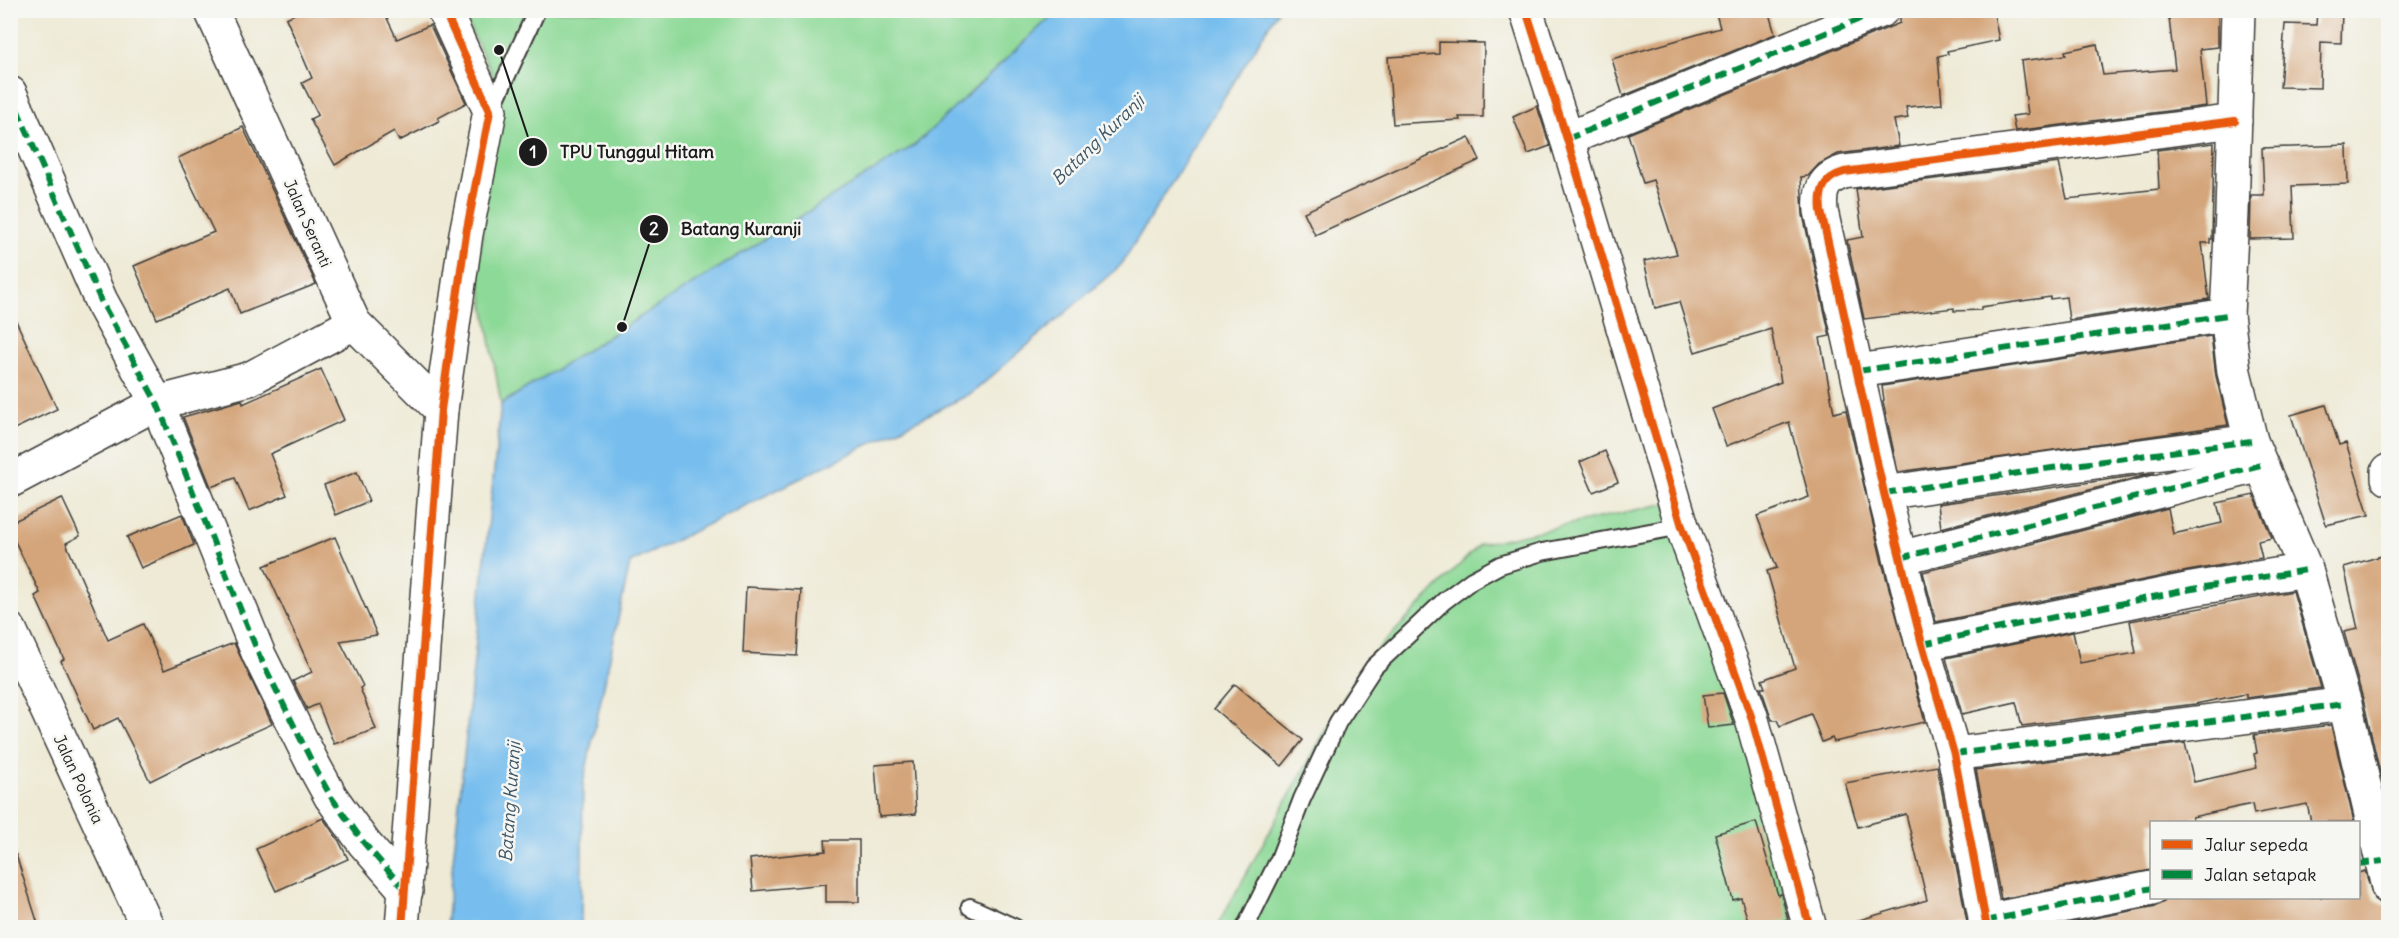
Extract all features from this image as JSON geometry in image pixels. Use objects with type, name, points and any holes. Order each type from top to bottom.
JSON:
[{"type":"street","name":"Jalan Seranti","points":[[211,10],[354,323],[441,410]]},
{"type":"street","points":[[402,927],[441,410],[466,234],[490,111],[444,10]]},
{"type":"street","points":[[1526,10],[1568,139],[1682,526],[1751,717],[1810,927]]},
{"type":"street","points":[[1568,139],[1882,10]]},
{"type":"street","points":[[2238,10],[2227,315],[2234,372],[2256,453],[2306,570],[2381,824],[2377,870]]},
{"type":"street","points":[[10,93],[101,301],[157,403],[259,655],[314,766],[331,797],[364,843],[406,891]]},
{"type":"street","points":[[2150,888],[1986,924],[1954,754],[1922,644],[1884,493],[1821,211],[1821,189],[1830,178],[1844,172],[2235,122]]},
{"type":"street","points":[[1858,371],[2227,315]]},
{"type":"street","points":[[10,481],[157,403],[249,379],[354,323]]},
{"type":"street","points":[[1884,493],[2256,453]]},
{"type":"street","points":[[1900,558],[2256,453]]},
{"type":"street","points":[[2388,471],[2388,477]]},
{"type":"street","points":[[1922,644],[2192,589],[2306,570]]},
{"type":"street","name":"Jalan Polonia","points":[[10,630],[148,927]]},
{"type":"street","points":[[1954,754],[2345,704]]},
{"type":"lane","points":[[490,111],[537,10]]},
{"type":"lane","points":[[1245,927],[1278,859],[1302,799],[1338,722],[1374,667],[1444,601],[1472,580],[1500,565],[1542,552],[1682,526]]},
{"type":"lane","points":[[970,908],[1016,927]]},
{"type":"green space","points":[[462,11],[1057,11],[915,145],[501,404],[478,269],[499,89]]},
{"type":"green space","points":[[1686,499],[1794,927],[1216,928],[1362,665],[1480,544]]},
{"type":"water","points":[[1057,11],[1278,11],[1121,265],[972,393],[630,563],[583,784],[581,927],[446,927],[501,404],[915,145]]},
{"type":"building","points":[[303,10],[383,10],[397,39],[430,25],[466,103],[438,118],[439,121],[399,141],[394,131],[335,165],[310,119],[318,115],[302,83],[312,78],[286,18]]},
{"type":"building","points":[[1715,10],[1768,10],[1775,34],[1623,96],[1612,59],[1720,28]]},
{"type":"building","points":[[1900,10],[1993,10],[1999,40],[1947,51],[1948,54],[1938,56],[1942,104],[1906,107],[1908,118],[1894,120],[1899,146],[1838,154],[1819,164],[1808,176],[1801,177],[1803,215],[1830,336],[1820,338],[1834,413],[1846,410],[1882,562],[1925,722],[1834,742],[1832,738],[1822,742],[1811,714],[1780,726],[1777,720],[1772,720],[1761,688],[1765,688],[1762,680],[1795,668],[1767,571],[1777,568],[1757,516],[1809,497],[1789,422],[1726,446],[1712,409],[1781,382],[1771,329],[1695,352],[1679,302],[1655,308],[1644,261],[1677,254],[1653,180],[1643,183],[1628,134],[1900,23]]},
{"type":"building","points":[[2168,10],[2218,10],[2218,47],[2200,49],[2206,106],[2015,131],[2012,116],[2028,114],[2021,61],[2066,55],[2065,51],[2097,44],[2103,75],[2175,69]]},
{"type":"building","points":[[2317,10],[2342,10],[2341,43],[2321,42],[2320,88],[2280,87],[2285,24],[2316,25]]},
{"type":"building","points":[[1439,42],[1484,43],[1483,117],[1459,117],[1460,120],[1393,124],[1388,57],[1439,54]]},
{"type":"building","points":[[1537,106],[1550,146],[1528,154],[1513,117]]},
{"type":"building","points":[[243,127],[316,284],[240,314],[230,288],[157,319],[134,266],[214,232],[178,158]]},
{"type":"building","points":[[1469,137],[1480,160],[1315,235],[1304,212]]},
{"type":"building","points":[[2214,143],[2212,239],[2210,243],[2202,243],[2209,299],[2069,320],[2066,297],[2050,299],[2050,297],[1981,307],[1981,310],[1954,311],[1954,308],[1864,319],[1847,240],[1863,237],[1856,189],[2059,163],[2067,199],[2159,189],[2157,150]]},
{"type":"building","points":[[2347,145],[2348,184],[2292,186],[2294,238],[2250,239],[2251,195],[2264,195],[2262,148]]},
{"type":"building","points":[[10,308],[57,409],[10,431]]},
{"type":"building","points":[[2211,336],[2216,376],[2228,425],[1898,472],[1882,386]]},
{"type":"building","points":[[321,369],[344,420],[270,454],[287,495],[249,511],[235,478],[211,487],[183,417],[242,400],[243,404]]},
{"type":"building","points":[[2326,405],[2339,445],[2346,443],[2369,515],[2326,525],[2291,415]]},
{"type":"building","points":[[1605,451],[1618,482],[1593,492],[1580,462]]},
{"type":"building","points":[[357,472],[369,501],[336,515],[324,485]]},
{"type":"building","points":[[2155,473],[1941,528],[1938,504]]},
{"type":"building","points":[[2254,495],[2272,538],[2258,541],[2262,558],[1936,622],[1923,572],[2168,508],[2173,534],[2222,523],[2217,503]]},
{"type":"building","points":[[62,498],[80,536],[66,543],[108,640],[143,624],[164,670],[234,643],[272,724],[150,781],[118,718],[93,730],[61,661],[64,659],[35,596],[40,593],[10,531],[10,523]]},
{"type":"building","points":[[182,514],[194,545],[141,568],[127,537]]},
{"type":"building","points":[[335,537],[377,635],[340,641],[363,686],[360,688],[376,729],[334,744],[318,704],[307,709],[293,681],[312,672],[264,566]]},
{"type":"building","points":[[2388,554],[2388,776],[2381,777],[2363,699],[2344,632],[2358,629],[2344,567]]},
{"type":"building","points":[[746,587],[801,590],[797,656],[743,653]]},
{"type":"building","points":[[2293,591],[2321,688],[2246,698],[2246,694],[2195,704],[2022,726],[2016,702],[1962,714],[1946,658],[2073,632],[2080,663],[2136,653],[2130,621]]},
{"type":"building","points":[[1235,684],[1303,740],[1282,766],[1214,709]]},
{"type":"building","points":[[1723,693],[1734,725],[1708,728],[1703,695]]},
{"type":"building","points":[[2331,725],[2354,821],[2311,821],[2307,804],[2254,814],[2252,804],[2192,817],[2193,821],[2150,821],[2150,870],[2001,899],[1976,770],[2185,743],[2194,782],[2257,768],[2254,735]]},
{"type":"building","points":[[913,762],[916,814],[879,817],[875,765]]},
{"type":"building","points":[[1937,766],[1968,927],[1857,927],[1856,921],[1927,900],[1906,814],[1858,827],[1845,783]]},
{"type":"building","points":[[323,818],[348,859],[276,891],[256,849]]},
{"type":"building","points":[[1756,822],[1778,895],[1781,894],[1788,919],[1762,927],[1750,927],[1741,898],[1733,900],[1715,834]]},
{"type":"building","points":[[825,840],[859,840],[859,902],[826,902],[826,884],[753,891],[750,859],[826,851]]},
{"type":"building","points":[[16,855],[39,927],[10,927],[10,856]]},
{"type":"building","points":[[2365,871],[2374,899],[2382,905],[2388,905],[2388,927],[2049,927],[2156,906],[2166,899],[2360,899],[2360,872]]},
{"type":"marked path","points":[[1567,139],[1882,10]]},
{"type":"marked path","points":[[10,93],[101,301],[157,403],[259,655],[314,766],[331,797],[364,843],[406,891]]},
{"type":"marked path","points":[[1858,371],[2227,315]]},
{"type":"marked path","points":[[1884,493],[2251,441]]},
{"type":"marked path","points":[[1900,558],[2261,465]]},
{"type":"marked path","points":[[1922,644],[2192,589],[2306,570]]},
{"type":"marked path","points":[[1954,754],[2345,704]]},
{"type":"marked path","points":[[2360,864],[2383,861]]},
{"type":"marked path","points":[[1985,921],[2150,888]]},
{"type":"cycle path","points":[[402,928],[441,410],[466,234],[490,111],[444,10]]},
{"type":"cycle path","points":[[1526,10],[1567,139],[1682,526],[1751,716],[1810,928]]},
{"type":"cycle path","points":[[1987,928],[1954,754],[1922,644],[1884,493],[1821,211],[1822,191],[1831,178],[1844,172],[2235,121]]},
{"type":"place","name":"TPU Tunggul Hitam","points":[[499,50]]},
{"type":"place","name":"Batang Kuranji","points":[[622,327]]}]
